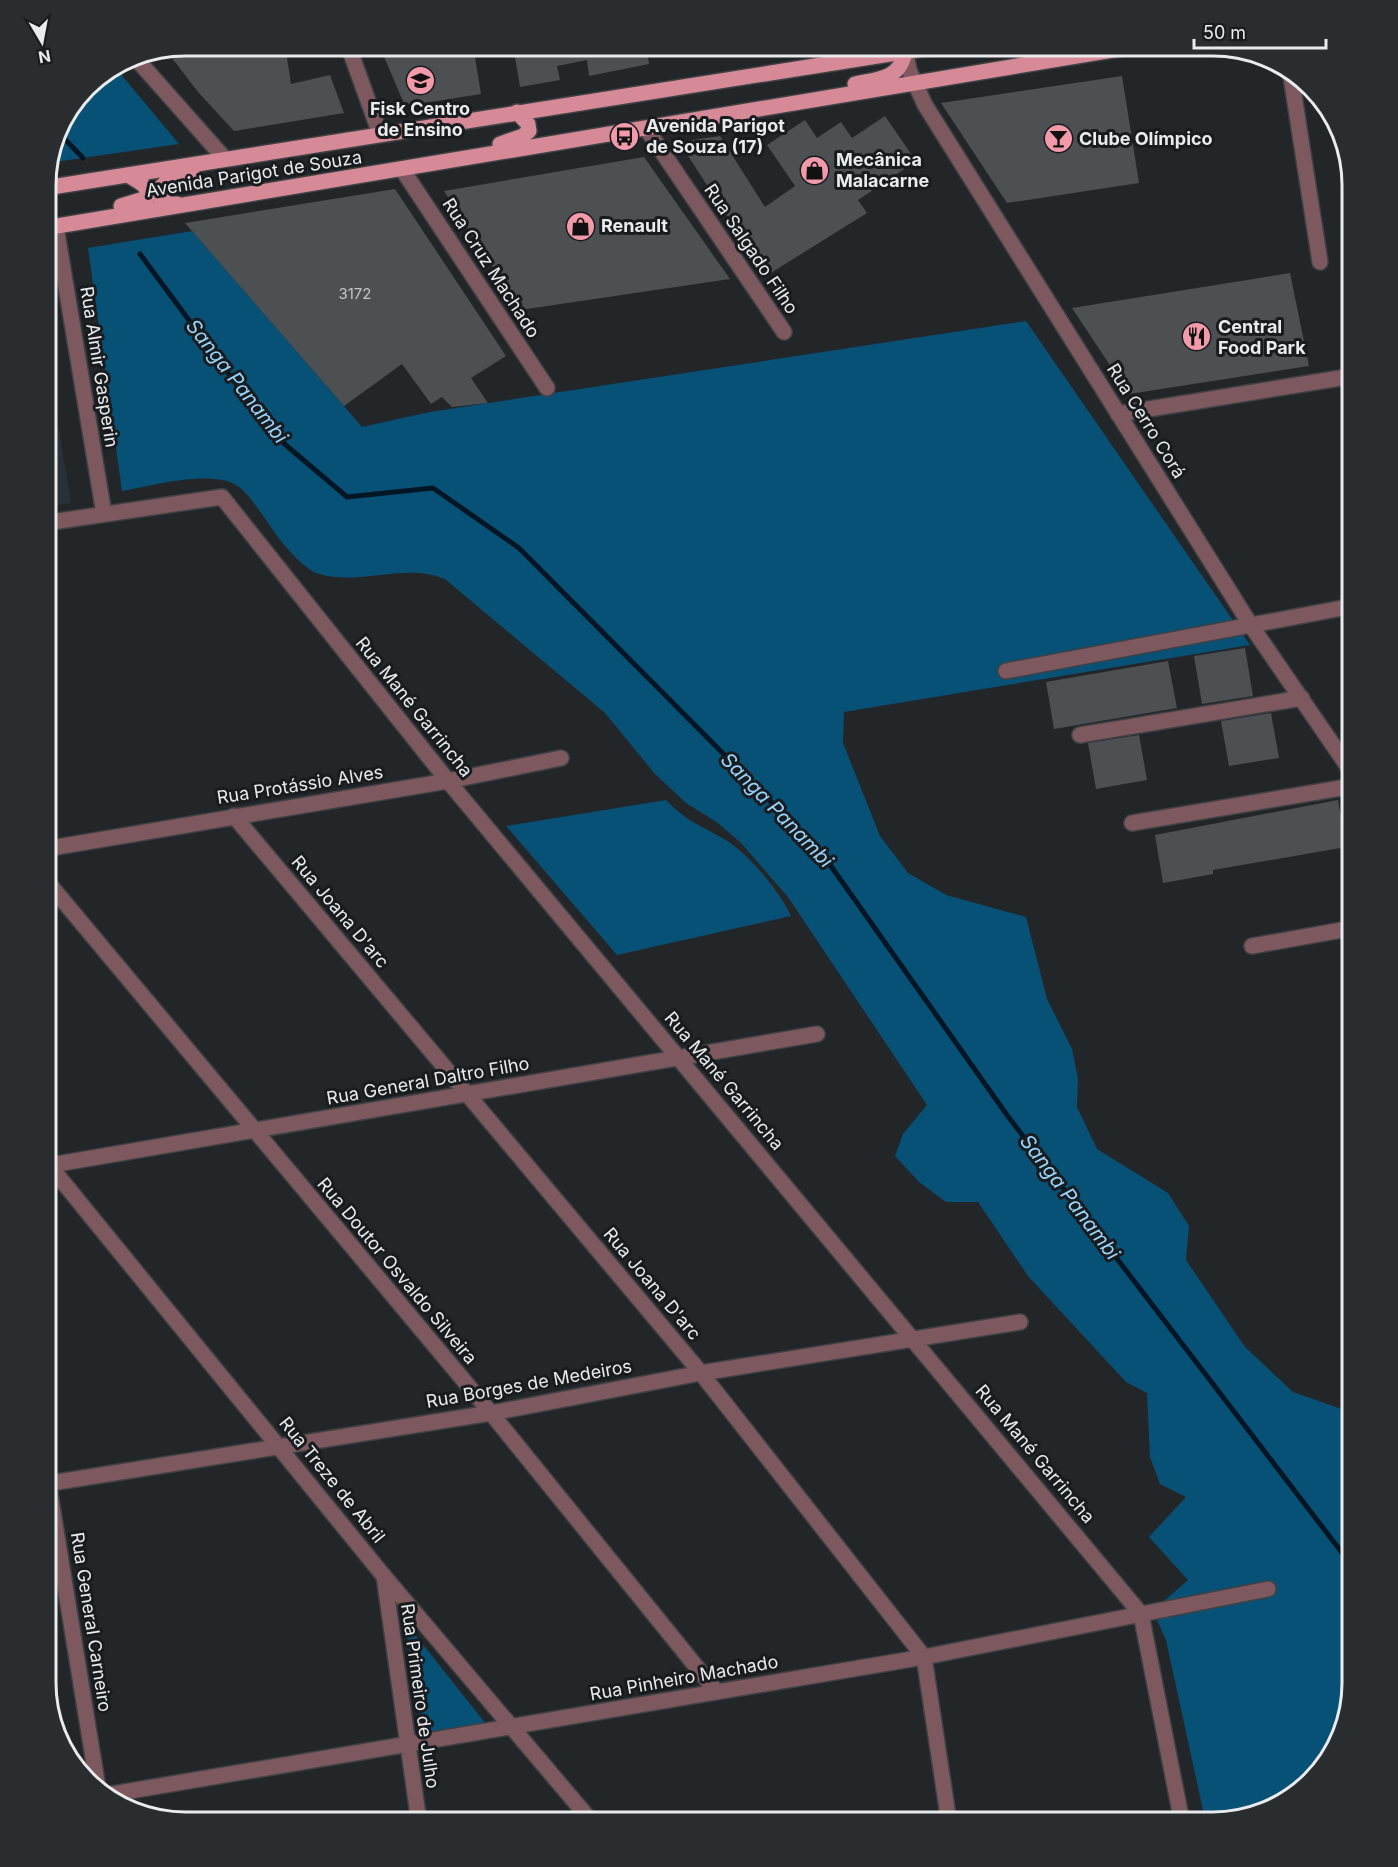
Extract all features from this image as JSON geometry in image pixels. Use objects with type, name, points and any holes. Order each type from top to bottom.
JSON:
[{"type":"main road","name":"Avenida Parigot de Souza","points":[[56,186],[856,56]]},
{"type":"main road","points":[[786,105],[888,76],[903,64],[904,56]]},
{"type":"main road","name":"Avenida Parigot de Souza","points":[[56,227],[1077,56]]},
{"type":"main road","points":[[442,161],[523,136],[530,129],[517,112]]},
{"type":"main road","points":[[186,205],[168,204],[160,198],[160,189],[168,180],[217,164],[225,159]]},
{"type":"main road","points":[[56,226],[147,198],[147,189],[128,176]]},
{"type":"street","points":[[352,56],[380,134]]},
{"type":"street","name":"Rua Cerro Corá","points":[[907,56],[914,83],[1119,414],[1250,624],[1342,758]]},
{"type":"street","points":[[140,63],[225,159]]},
{"type":"street","points":[[1292,82],[1320,262]]},
{"type":"street","name":"Rua Salgado Filho","points":[[646,128],[784,332]]},
{"type":"street","name":"Rua Cruz Machado","points":[[402,169],[547,388]]},
{"type":"street","name":"Rua Almir Gasperin","points":[[56,255],[104,514]]},
{"type":"street","points":[[1119,414],[1342,378]]},
{"type":"street","name":"Rua Mané Garrincha","points":[[104,514],[222,497],[448,781],[1142,1614],[1180,1812]]},
{"type":"street","points":[[56,521],[104,514]]},
{"type":"street","points":[[1006,671],[1342,608]]},
{"type":"street","points":[[1080,735],[1302,698]]},
{"type":"street","name":"Rua Protássio Alves","points":[[56,847],[448,781],[561,758]]},
{"type":"street","points":[[1132,823],[1342,788]]},
{"type":"street","name":"Rua Joana D'arc","points":[[234,816],[701,1372],[924,1657],[947,1812]]},
{"type":"street","name":"Rua Doutor Osvaldo Silveira","points":[[56,892],[253,1131],[491,1413],[716,1691]]},
{"type":"street","points":[[1252,946],[1342,930]]},
{"type":"street","name":"Rua General Daltro Filho","points":[[56,1162],[680,1059],[817,1034]]},
{"type":"street","name":"Rua Treze de Abril","points":[[56,1176],[384,1575],[515,1727],[584,1812]]},
{"type":"street","name":"Rua Borges de Medeiros","points":[[56,1482],[491,1413],[701,1372],[1020,1322]]},
{"type":"street","name":"Rua General Carneiro","points":[[56,1537],[96,1777]]},
{"type":"street","name":"Rua Primeiro de Julho","points":[[384,1575],[417,1812]]},
{"type":"street","name":"Rua Pinheiro Machado","points":[[118,1793],[924,1657],[1268,1589]]},
{"type":"shaded area","points":[[120,73],[179,144],[58,162],[65,135],[82,106],[99,87]]},
{"type":"shaded area","points":[[192,231],[362,427],[430,412],[1026,321],[1250,645],[844,712],[843,743],[880,836],[908,873],[946,895],[1026,917],[1047,999],[1072,1049],[1078,1079],[1077,1107],[1097,1149],[1168,1193],[1189,1226],[1186,1260],[1245,1347],[1293,1392],[1342,1409],[1341,1700],[1333,1732],[1325,1747],[1305,1774],[1292,1785],[1255,1805],[1203,1812],[1166,1640],[1153,1611],[1188,1580],[1149,1537],[1186,1497],[1160,1484],[1150,1457],[1147,1393],[1126,1382],[1028,1276],[978,1202],[946,1202],[919,1182],[895,1156],[903,1134],[927,1105],[788,897],[741,843],[718,823],[686,803],[655,774],[605,713],[445,579],[430,574],[414,573],[335,577],[314,572],[298,560],[276,535],[245,492],[228,482],[215,479],[182,480],[122,491],[88,248]]},
{"type":"shaded area","points":[[56,412],[71,503],[56,505]]},
{"type":"shaded area","points":[[666,800],[687,818],[724,839],[743,853],[771,884],[791,916],[617,955],[506,826]]},
{"type":"shaded area","points":[[405,1622],[490,1729],[423,1739]]},
{"type":"building","points":[[287,56],[291,84],[330,75],[344,113],[234,131],[198,92],[171,57]]},
{"type":"building","points":[[384,56],[475,56],[481,94],[405,106]]},
{"type":"building","points":[[515,56],[648,56],[649,64],[589,76],[587,60],[557,66],[560,80],[520,87]]},
{"type":"building","points":[[1122,76],[1139,183],[1007,203],[941,103]]},
{"type":"building","points":[[885,116],[916,161],[858,200],[867,213],[766,276],[679,142],[720,136],[765,207],[795,186],[767,145],[805,120],[817,138],[841,122],[852,138]]},
{"type":"building","points":[[644,157],[730,279],[520,310],[444,191]]},
{"type":"building","points":[[395,189],[506,356],[471,378],[488,403],[452,407],[442,397],[431,404],[402,364],[344,406],[185,223]]},
{"type":"building","name":"Central Food Park","points":[[1290,273],[1309,366],[1129,394],[1072,308]]},
{"type":"building","points":[[1245,648],[1253,696],[1202,704],[1194,656]]},
{"type":"building","points":[[1168,661],[1177,708],[1054,729],[1046,682]]},
{"type":"building","points":[[1271,713],[1279,758],[1229,766],[1221,721]]},
{"type":"building","points":[[1139,735],[1147,780],[1096,789],[1088,743]]},
{"type":"building","points":[[1338,800],[1342,824],[1342,848],[1213,870],[1213,874],[1163,883],[1155,835]]},
{"type":"waterway","name":"Sanga Panambi","points":[[64,138],[83,158]]},
{"type":"waterway","name":"Sanga Panambi","points":[[140,254],[274,435],[347,497],[433,488],[519,548],[821,852],[1007,1115],[1342,1553]]},
{"type":"place","name":"Fisk Centro de Ensino","points":[[420,80]]},
{"type":"place","name":"Avenida Parigot de Souza (17)","points":[[625,136]]},
{"type":"place","name":"Clube Olímpico","points":[[1058,139]]},
{"type":"place","name":"Mecânica Malacarne","points":[[815,170]]},
{"type":"place","name":"Renault","points":[[580,226]]},
{"type":"place","name":"Central Food Park","points":[[1197,337]]}]
